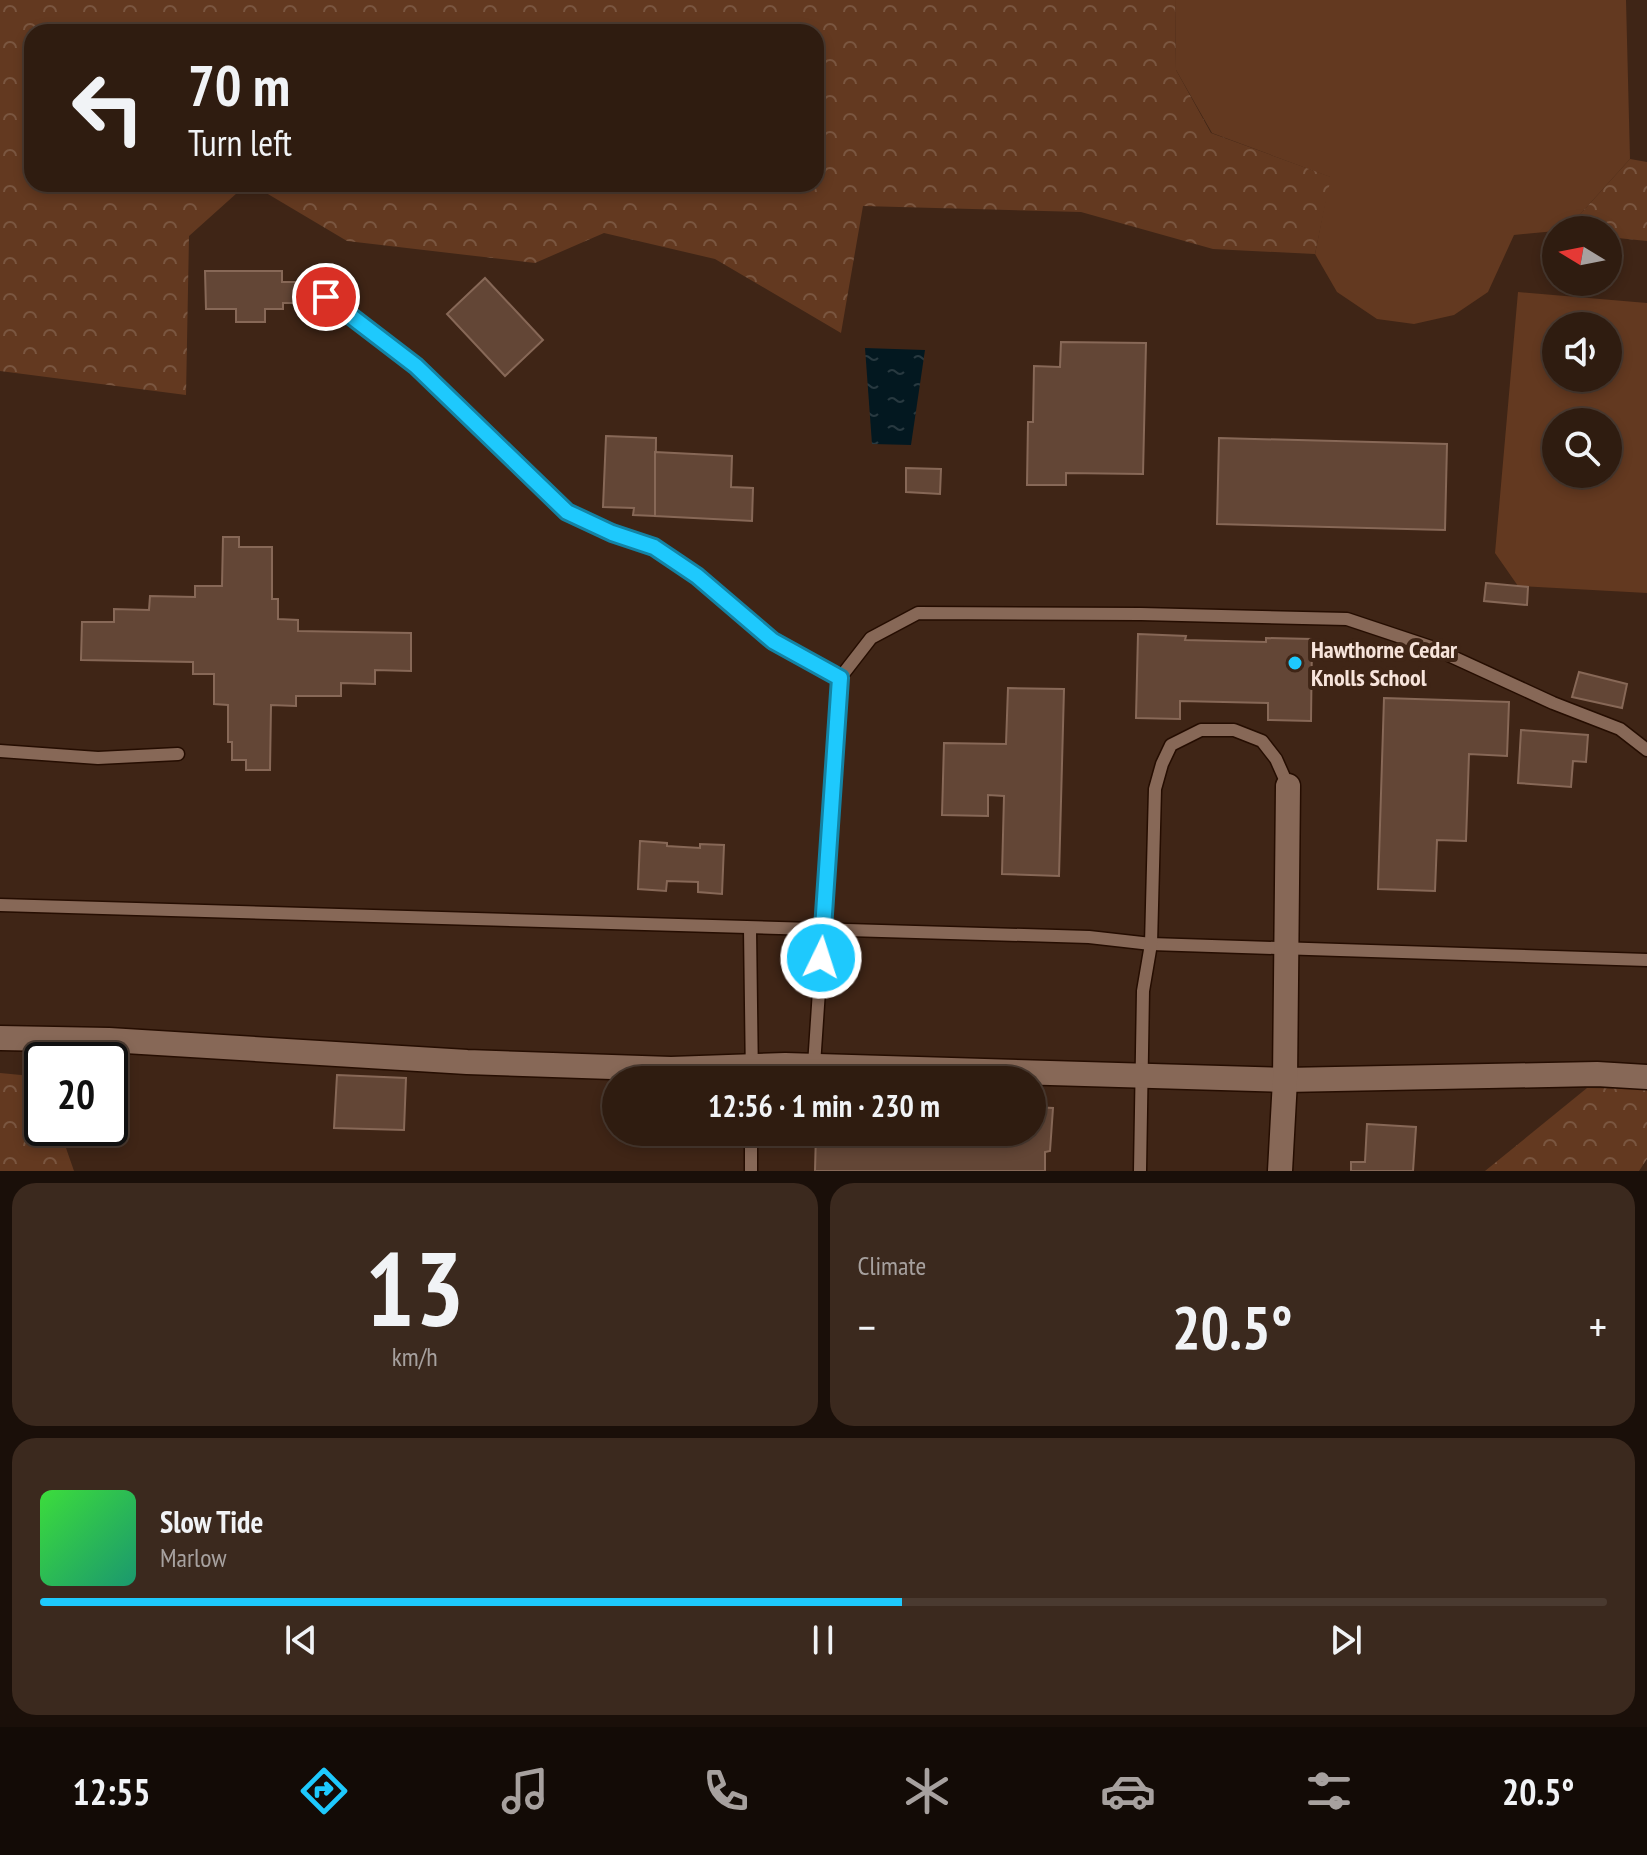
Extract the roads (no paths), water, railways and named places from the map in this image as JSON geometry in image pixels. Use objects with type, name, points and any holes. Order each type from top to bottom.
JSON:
[{"type":"street","points":[[1280,1171],[1288,949],[1288,786]]},
{"type":"street","points":[[0,1038],[109,1040],[602,1067]]},
{"type":"street","points":[[806,1066],[1285,1080],[1597,1074],[1647,1077]]},
{"type":"lane","points":[[326,297],[416,366],[567,512],[612,533],[654,547],[697,576],[773,641],[840,678]]},
{"type":"lane","points":[[814,1065],[840,678],[871,638],[918,613],[1347,619],[1431,647],[1553,703],[1620,729],[1647,750]]},
{"type":"lane","points":[[1140,1171],[1143,991],[1151,944],[1155,789],[1162,764],[1171,745],[1201,730],[1234,730],[1262,741],[1276,759],[1288,786]]},
{"type":"lane","points":[[0,751],[98,758],[178,754]]},
{"type":"lane","points":[[0,905],[1089,937],[1151,944],[1647,960]]},
{"type":"lane","points":[[750,929],[752,1066]]},
{"type":"lane","points":[[751,1146],[751,1171]]},
{"type":"water","points":[[865,348],[925,350],[911,445],[872,444]]},
{"type":"place","name":"Hawthorne Cedar Knolls School","points":[[1295,663]]}]
